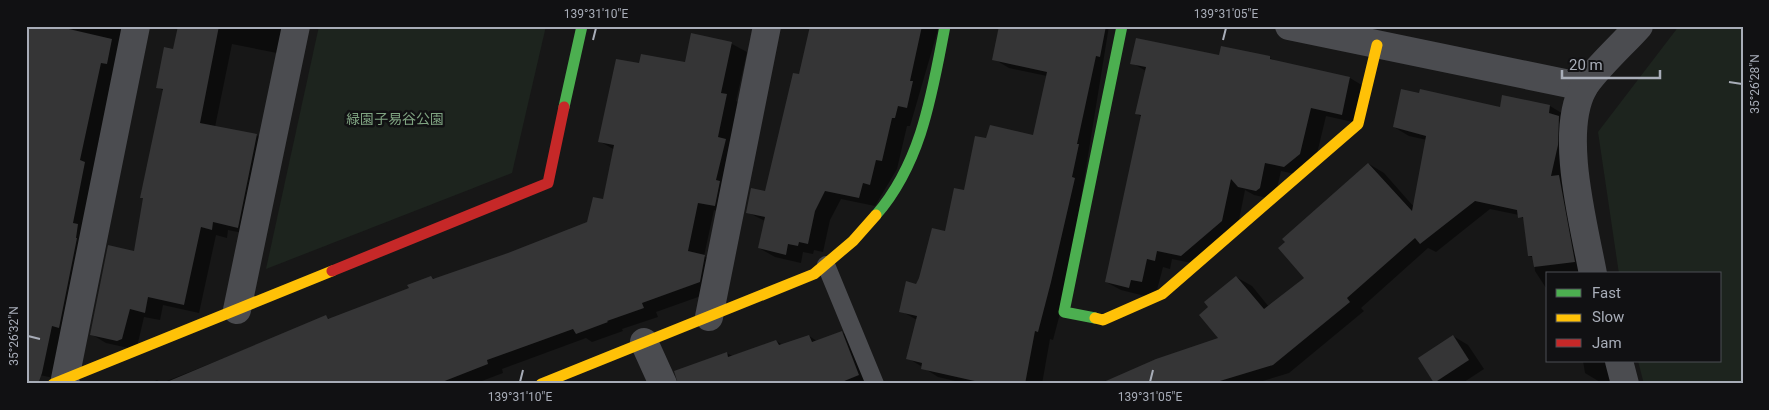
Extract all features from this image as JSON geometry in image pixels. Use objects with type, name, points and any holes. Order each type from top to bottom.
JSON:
[{"type":"street","points":[[61,382],[136,26]]},
{"type":"street","points":[[237,310],[296,26]]},
{"type":"street","points":[[61,382],[548,183],[582,26]]},
{"type":"street","points":[[709,317],[767,26]]},
{"type":"street","points":[[541,384],[814,274],[826,265],[853,241],[886,203],[915,152],[930,105],[945,26]]},
{"type":"street","points":[[1122,26],[1064,312],[1103,320],[1162,294],[1358,124],[1377,45]]},
{"type":"street","points":[[1289,26],[1584,87]]},
{"type":"street","points":[[1593,272],[1573,154],[1576,107],[1584,87],[1639,26]]},
{"type":"street","points":[[644,342],[663,384]]},
{"type":"street","points":[[1619,362],[1625,384]]},
{"type":"lane","points":[[826,265],[875,384]]},
{"type":"green space","name":"緑園子易谷公園","points":[[319,26],[546,26],[512,173],[266,269]]},
{"type":"green space","points":[[1679,26],[1743,26],[1743,384],[1644,384],[1638,362],[1722,362],[1722,272],[1619,272],[1598,132]]},
{"type":"building","points":[[26,26],[56,26],[112,39],[107,64],[101,63],[80,160],[85,162],[73,223],[78,224],[77,238],[59,328],[52,326],[38,384],[26,384]]},
{"type":"building","points":[[178,26],[219,26],[200,123],[257,134],[238,228],[213,222],[212,230],[201,227],[184,305],[148,297],[145,313],[130,309],[122,339],[117,341],[90,335],[108,245],[134,251],[143,198],[140,198],[163,89],[156,88],[164,47],[173,49]]},
{"type":"building","points":[[810,26],[922,26],[910,81],[913,81],[907,108],[898,106],[895,118],[892,118],[882,161],[876,160],[870,185],[863,183],[859,198],[825,191],[815,211],[808,244],[799,242],[798,246],[788,244],[786,255],[758,248],[765,217],[746,213],[751,188],[765,191],[793,73],[799,74]]},
{"type":"building","points":[[999,26],[1106,26],[1100,57],[1096,56],[1077,144],[1079,144],[1072,177],[1075,178],[1038,332],[1035,331],[1025,384],[988,384],[921,369],[922,363],[906,359],[917,316],[899,312],[906,281],[916,284],[919,278],[932,228],[945,231],[954,188],[964,190],[975,136],[986,138],[990,125],[1033,135],[1047,72],[992,60]]},
{"type":"building","points":[[691,33],[732,42],[721,93],[727,94],[718,137],[726,139],[716,180],[720,181],[715,206],[698,203],[688,251],[705,255],[700,282],[642,303],[644,308],[576,334],[573,329],[487,360],[488,364],[437,384],[162,384],[326,315],[328,319],[409,288],[407,285],[431,276],[433,279],[508,253],[587,222],[593,197],[603,199],[614,145],[598,142],[616,59],[639,63],[641,54],[685,62]]},
{"type":"building","points":[[1136,38],[1219,55],[1221,46],[1270,56],[1270,59],[1350,77],[1342,115],[1311,108],[1300,154],[1284,167],[1265,163],[1260,188],[1256,191],[1238,187],[1231,179],[1222,221],[1181,256],[1157,251],[1155,261],[1147,259],[1142,282],[1131,280],[1129,288],[1105,282],[1141,115],[1135,114],[1146,67],[1130,64]]},
{"type":"building","points":[[1401,89],[1419,93],[1420,89],[1500,107],[1502,95],[1550,105],[1549,113],[1559,116],[1558,145],[1551,176],[1559,175],[1575,262],[1534,267],[1532,256],[1528,256],[1523,217],[1518,218],[1517,210],[1475,201],[1420,244],[1415,238],[1347,298],[1350,302],[1273,365],[1210,384],[1099,384],[1156,359],[1218,338],[1199,315],[1208,307],[1204,302],[1236,276],[1264,309],[1304,278],[1278,248],[1285,242],[1282,239],[1368,163],[1412,211],[1426,136],[1393,127]]},
{"type":"building","points":[[842,331],[859,375],[837,384],[678,384],[674,371],[727,352],[728,357],[776,340],[779,345],[809,335],[812,342]]},
{"type":"building","points":[[1453,335],[1469,360],[1434,383],[1418,358]]},
{"type":"traffic: fast","points":[[564,107],[582,26]]},
{"type":"traffic: fast","points":[[876,215],[892,194],[915,150],[930,101],[945,26]]},
{"type":"traffic: fast","points":[[1095,318],[1064,312],[1122,26]]},
{"type":"traffic: slow","points":[[1095,318],[1103,320],[1162,294],[1358,124],[1377,45]]},
{"type":"traffic: slow","points":[[541,384],[814,274],[853,241],[876,215]]},
{"type":"traffic: slow","points":[[53,384],[332,271]]},
{"type":"traffic: jam","points":[[332,271],[548,183],[564,107]]}]
